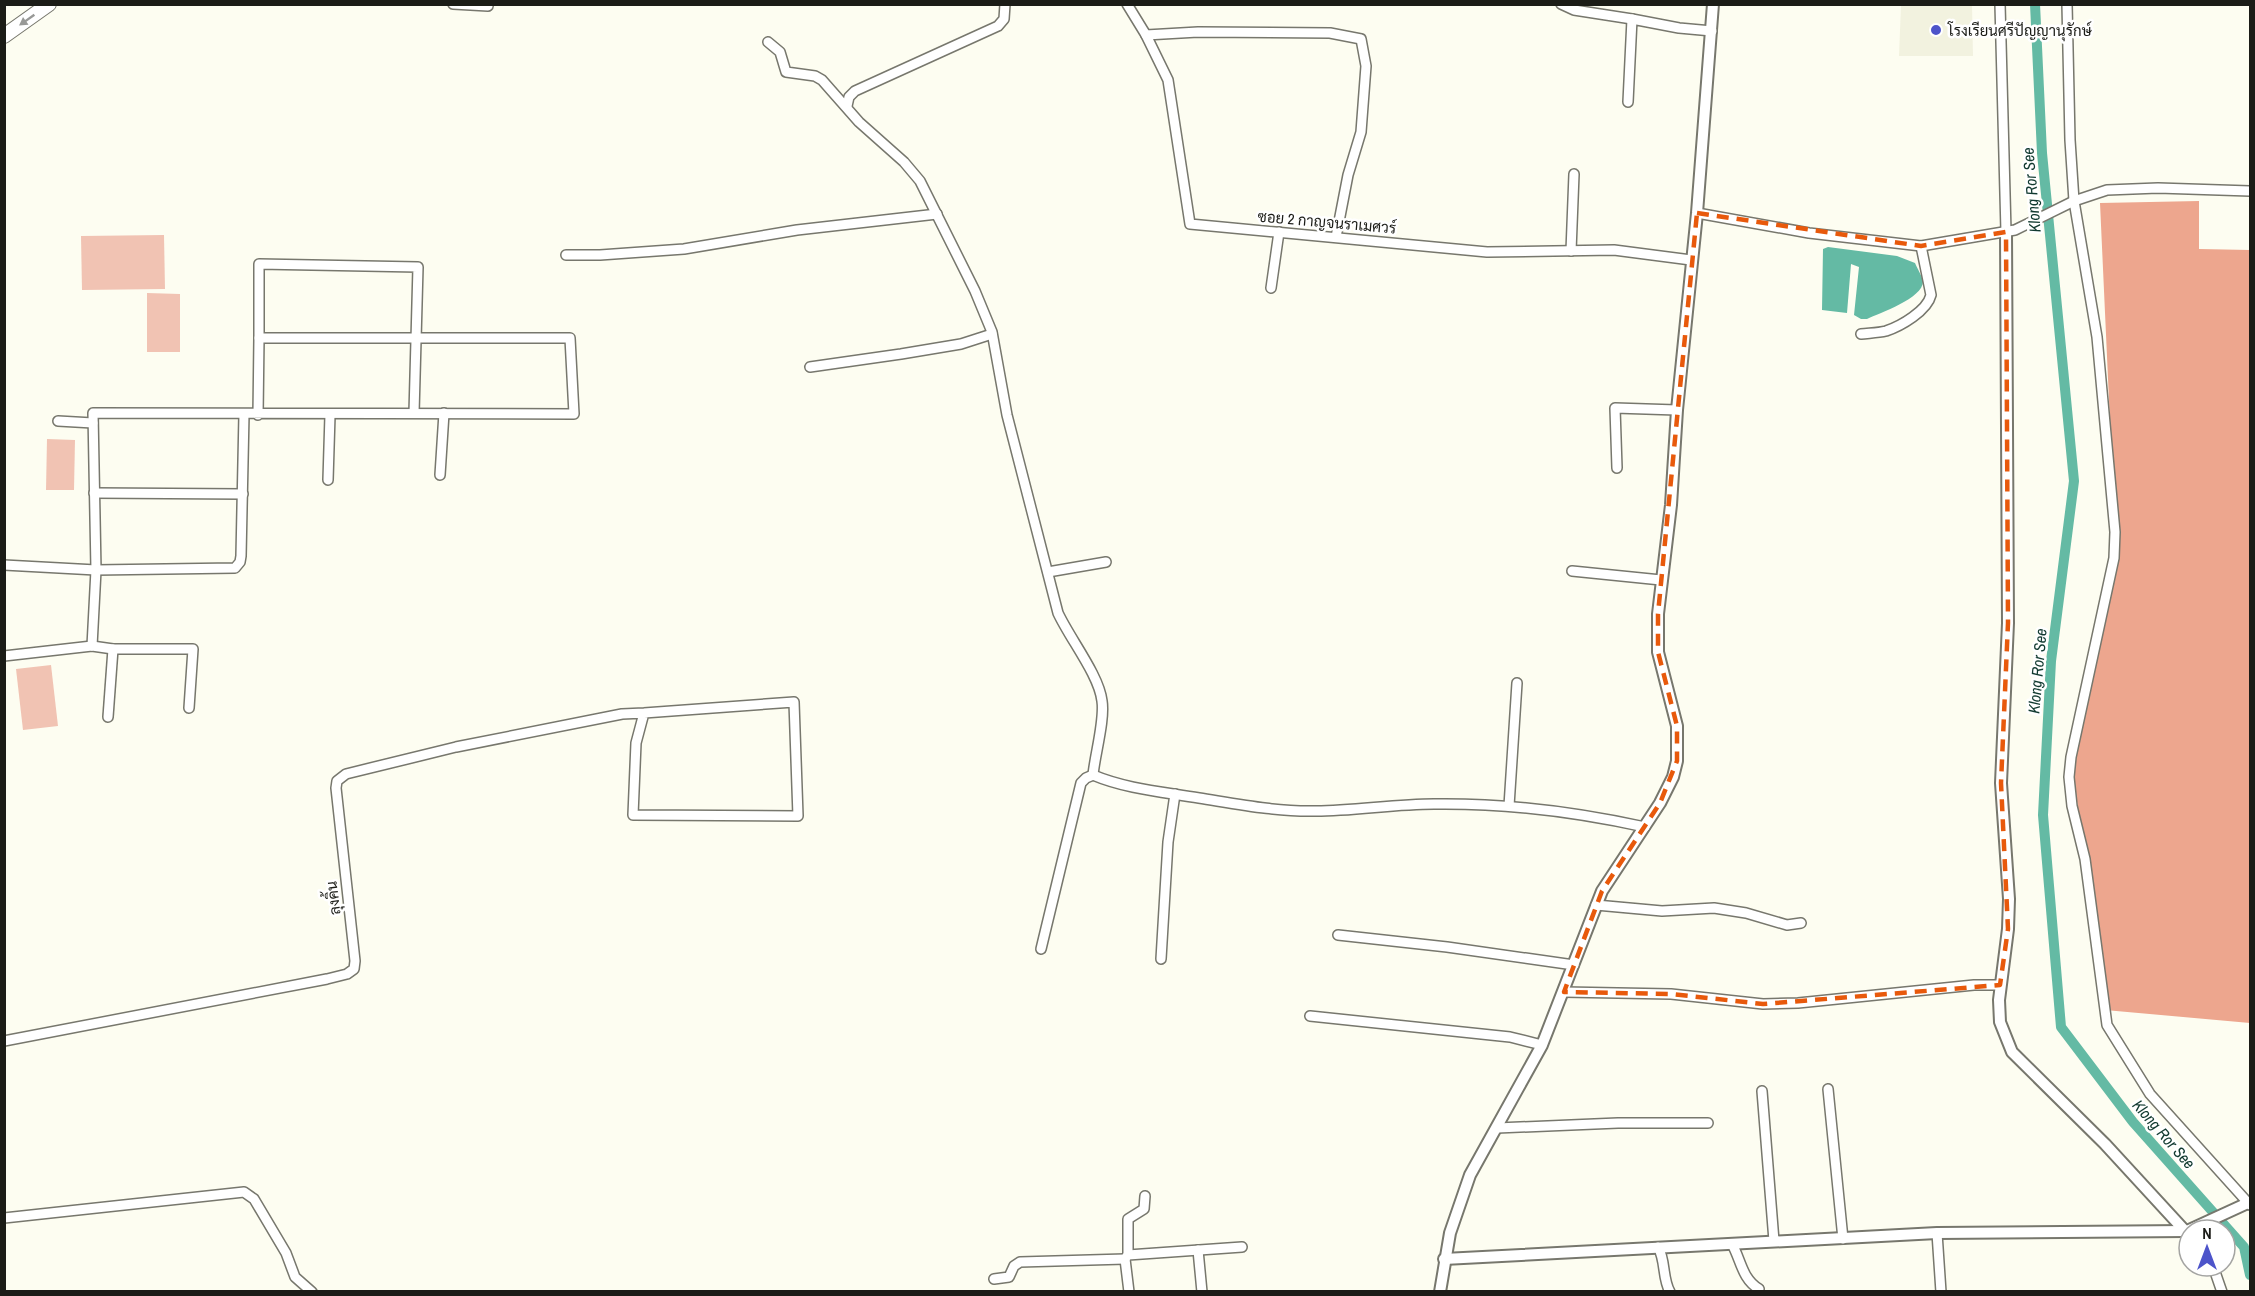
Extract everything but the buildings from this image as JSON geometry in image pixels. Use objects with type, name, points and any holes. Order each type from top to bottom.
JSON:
[{"type":"main road","points":[[4,36],[49,4]]},
{"type":"street","points":[[453,4],[488,6]]},
{"type":"street","points":[[847,106],[849,97],[855,91],[998,26],[1004,19],[1005,4]]},
{"type":"street","name":"ซอย 2 กาญจนราเมศวร์","points":[[1127,4],[1146,35],[1168,80],[1190,224],[1487,252],[1614,250],[1691,260]]},
{"type":"street","points":[[1561,4],[1574,9],[1679,28],[1712,31]]},
{"type":"street","points":[[1440,1292],[1444,1259],[1454,1220],[1470,1175],[1542,1045],[1596,905],[1669,786],[1678,752],[1677,726],[1658,643],[1661,580],[1671,505],[1677,410],[1713,4]]},
{"type":"street","points":[[2000,4],[2011,231],[2008,623],[2001,783],[2009,899],[2008,929],[2000,985],[2000,1023],[2012,1052],[2177,1219]]},
{"type":"street","points":[[2067,4],[2072,203],[2097,337],[2115,532],[2115,558],[2075,737],[2069,777],[2072,806],[2085,859],[2107,1025],[2150,1094],[2248,1204],[2217,1218]]},
{"type":"street","points":[[1628,102],[1632,19]]},
{"type":"street","points":[[1146,35],[1198,32],[1330,33],[1361,39],[1366,66],[1361,132],[1348,175],[1336,237]]},
{"type":"street","points":[[768,42],[780,52],[786,72],[819,78],[847,106],[859,122],[904,162],[921,181],[975,291],[992,334],[1002,394],[1058,613],[1096,679],[1100,691],[1102,714],[1093,775]]},
{"type":"street","points":[[1571,251],[1574,174]]},
{"type":"street","points":[[1696,213],[1809,233],[1921,246],[2011,231],[2092,194],[2123,188],[2250,191]]},
{"type":"street","points":[[566,255],[684,249],[797,230],[937,214]]},
{"type":"street","points":[[1271,288],[1279,232]]},
{"type":"street","points":[[1861,334],[1894,328],[1915,315],[1930,300],[1931,295],[1921,246]]},
{"type":"street","points":[[258,415],[259,264],[418,267],[414,413]]},
{"type":"street","points":[[810,367],[946,346],[992,334]]},
{"type":"street","points":[[92,646],[96,570],[93,413],[574,414],[570,338],[259,338]]},
{"type":"street","points":[[1617,468],[1615,408],[1677,410]]},
{"type":"street","points":[[440,475],[444,413]]},
{"type":"street","points":[[4,565],[96,570],[235,568],[241,556],[244,414]]},
{"type":"street","points":[[328,480],[330,415]]},
{"type":"street","points":[[58,421],[93,423]]},
{"type":"street","points":[[94,493],[243,495]]},
{"type":"street","points":[[1048,572],[1106,562]]},
{"type":"street","points":[[1572,571],[1661,580]]},
{"type":"street","points":[[4,656],[92,646],[113,649],[193,649],[189,708]]},
{"type":"street","points":[[108,717],[113,649]]},
{"type":"street","points":[[1509,806],[1517,683]]},
{"type":"street","name":"ลุงคิ้น","points":[[4,1041],[327,979],[351,972],[356,961],[336,788],[337,780],[342,775],[456,747],[567,724],[644,713],[794,702],[798,816],[633,815],[636,743],[644,713]]},
{"type":"street","points":[[1041,949],[1081,783],[1093,775],[1120,784],[1175,794],[1298,811],[1435,804],[1509,806],[1645,827]]},
{"type":"street","points":[[1161,959],[1168,842],[1175,794]]},
{"type":"street","points":[[1596,905],[1662,911],[1714,908],[1746,913],[1787,925],[1801,923]]},
{"type":"street","points":[[1338,935],[1447,947],[1574,965]]},
{"type":"street","points":[[1564,992],[1671,994],[1762,1004],[1798,1003],[1974,985],[2000,985]]},
{"type":"street","points":[[1310,1016],[1510,1037],[1542,1045]]},
{"type":"street","points":[[1828,1089],[1843,1239]]},
{"type":"street","points":[[1762,1091],[1774,1241]]},
{"type":"street","points":[[1497,1128],[1618,1123],[1708,1123]]},
{"type":"street","points":[[4,1218],[244,1192],[254,1199],[286,1253],[295,1277],[312,1292]]},
{"type":"street","points":[[1129,1292],[1126,1257],[1128,1220],[1144,1209],[1145,1196]]},
{"type":"street","points":[[1444,1259],[1937,1233],[2177,1231]]},
{"type":"street","points":[[1937,1233],[1941,1292]]},
{"type":"street","points":[[1732,1244],[1744,1275],[1759,1289]]},
{"type":"street","points":[[994,1279],[1009,1277],[1014,1266],[1020,1262],[1126,1257],[1242,1247]]},
{"type":"street","points":[[1659,1247],[1664,1257],[1670,1292]]},
{"type":"street","points":[[1198,1250],[1202,1292]]},
{"type":"highlighted area","points":[[1697,213],[1921,246],[2006,232],[2008,623],[2001,783],[2008,929],[2000,985],[1763,1004],[1671,994],[1564,992],[1602,891],[1660,803],[1677,761],[1677,726],[1658,652],[1658,614]]},
{"type":"shaded area","name":"โรงเรียนศรีปัญญานุรักษ์","points":[[1901,5],[1972,5],[1973,56],[1899,56]]},
{"type":"shaded area","points":[[2199,201],[2199,249],[2250,250],[2250,1023],[2105,1010],[2071,757],[2115,532],[2100,203]]},
{"type":"shaded area","points":[[164,235],[165,289],[82,290],[81,236]]},
{"type":"shaded area","points":[[147,293],[180,294],[180,352],[147,352]]},
{"type":"shaded area","points":[[47,439],[75,440],[74,490],[46,490]]},
{"type":"shaded area","points":[[51,665],[58,726],[23,730],[16,669]]},
{"type":"water","points":[[1828,247],[1897,256],[1915,263],[1923,281],[1921,287],[1900,304],[1867,319],[1861,319],[1854,315],[1859,267],[1851,264],[1847,313],[1822,310],[1823,249]]},
{"type":"waterway","name":"Klong Ror See","points":[[2035,4],[2042,153],[2074,481],[2051,661],[2043,815],[2061,1027],[2133,1122],[2244,1247],[2250,1275]]},
{"type":"place","name":"โรงเรียนศรีปัญญานุรักษ์","points":[[1936,30]]}]
